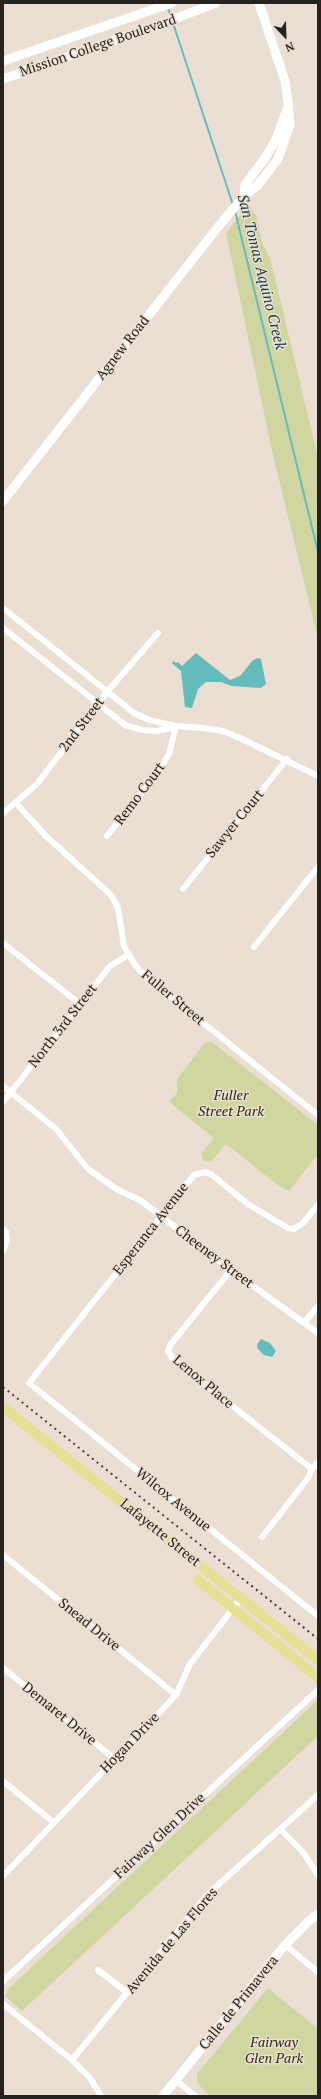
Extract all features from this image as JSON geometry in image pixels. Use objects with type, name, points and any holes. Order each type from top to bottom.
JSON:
[{"type":"main road","name":"Lafayette Street","points":[[3,1407],[318,1660]]},
{"type":"main road","name":"Lafayette Street","points":[[198,1580],[318,1678]]},
{"type":"street","name":"Mission College Boulevard","points":[[3,61],[172,3]]},
{"type":"street","name":"Mission College Boulevard","points":[[3,79],[190,14],[216,3]]},
{"type":"street","name":"Agnew Road","points":[[3,501],[244,196],[245,185],[267,155],[276,139],[288,102],[285,81],[259,3]]},
{"type":"street","points":[[3,608],[134,713],[149,720],[176,726],[203,728],[223,732],[287,759],[318,776]]},
{"type":"street","points":[[3,628],[125,725],[142,730],[157,732],[176,726]]},
{"type":"street","name":"2nd Street","points":[[3,813],[37,784],[107,692],[158,633]]},
{"type":"street","name":"Remo Court","points":[[107,836],[159,771],[169,754],[176,726]]},
{"type":"street","name":"Sawyer Court","points":[[183,889],[287,759]]},
{"type":"street","name":"Fuller Street","points":[[16,803],[46,836],[111,895],[118,908],[124,946],[128,955],[146,977],[318,1115]]},
{"type":"street","points":[[254,947],[318,867]]},
{"type":"street","points":[[3,943],[80,1004]]},
{"type":"street","name":"North 3rd Street","points":[[3,1102],[110,966],[128,955]]},
{"type":"street","name":"Cheeney Street","points":[[3,1086],[56,1129],[88,1169],[118,1190],[140,1200],[230,1270],[305,1322],[318,1333]]},
{"type":"street","name":"Esperanca Avenue","points":[[28,1383],[194,1175],[205,1172],[216,1177],[260,1212],[288,1228],[294,1229],[303,1224],[318,1205]]},
{"type":"street","points":[[3,1230],[6,1232],[7,1240],[3,1251]]},
{"type":"street","name":"Lenox Place","points":[[230,1270],[171,1344],[168,1351],[172,1358],[312,1470]]},
{"type":"street","points":[[305,1322],[318,1306]]},
{"type":"street","name":"Wilcox Avenue","points":[[28,1383],[318,1616]]},
{"type":"street","points":[[262,1537],[308,1478],[318,1462]]},
{"type":"street","name":"Snead Drive","points":[[3,1555],[176,1695]]},
{"type":"street","name":"Hogan Drive","points":[[3,1876],[176,1695],[190,1664],[241,1598]]},
{"type":"street","name":"Demaret Drive","points":[[3,1668],[114,1759]]},
{"type":"street","name":"Fairway Glen Drive","points":[[3,1981],[318,1690]]},
{"type":"street","points":[[3,1781],[53,1822]]},
{"type":"street","name":"Avenida de Las Flores","points":[[72,2060],[207,1895],[318,1795]]},
{"type":"street","points":[[280,1829],[303,1852],[318,1875]]},
{"type":"street","name":"Calle de Primavera","points":[[163,2096],[285,1945],[318,1914]]},
{"type":"street","points":[[285,1945],[318,1972]]},
{"type":"street","points":[[98,1970],[128,1993]]},
{"type":"street","points":[[3,2004],[72,2060],[90,2078],[102,2096]]},
{"type":"street","points":[[176,2080],[195,2096]]},
{"type":"green space","points":[[249,204],[254,214],[256,214],[262,242],[271,261],[318,458],[318,639],[273,455],[226,233]]},
{"type":"green space","name":"Fuller Street Park","points":[[212,1042],[318,1125],[318,1154],[289,1191],[279,1186],[226,1144],[211,1162],[203,1160],[201,1154],[214,1138],[169,1102],[177,1093],[177,1079],[204,1044]]},
{"type":"green space","points":[[318,1700],[318,1736],[22,2011],[6,1997],[7,1990]]},
{"type":"green space","name":"Fairway Glen Park","points":[[268,1988],[318,2029],[318,2096],[210,2096],[197,2083],[197,2074]]},
{"type":"water","points":[[196,653],[230,680],[240,676],[253,660],[258,658],[261,659],[266,684],[261,688],[232,686],[221,682],[206,682],[198,689],[192,708],[185,707],[181,671],[172,663],[173,661],[176,663],[178,662],[182,666]]},
{"type":"water","points":[[261,1339],[270,1343],[276,1351],[272,1357],[264,1355],[258,1349],[257,1345]]},
{"type":"waterway","name":"San Tomas Aquino Creek","points":[[168,8],[171,17]]},
{"type":"waterway","name":"San Tomas Aquino Creek","points":[[173,23],[233,205]]},
{"type":"waterway","name":"San Tomas Aquino Creek","points":[[235,211],[318,552]]},
{"type":"railway","points":[[3,1387],[318,1639]]}]
